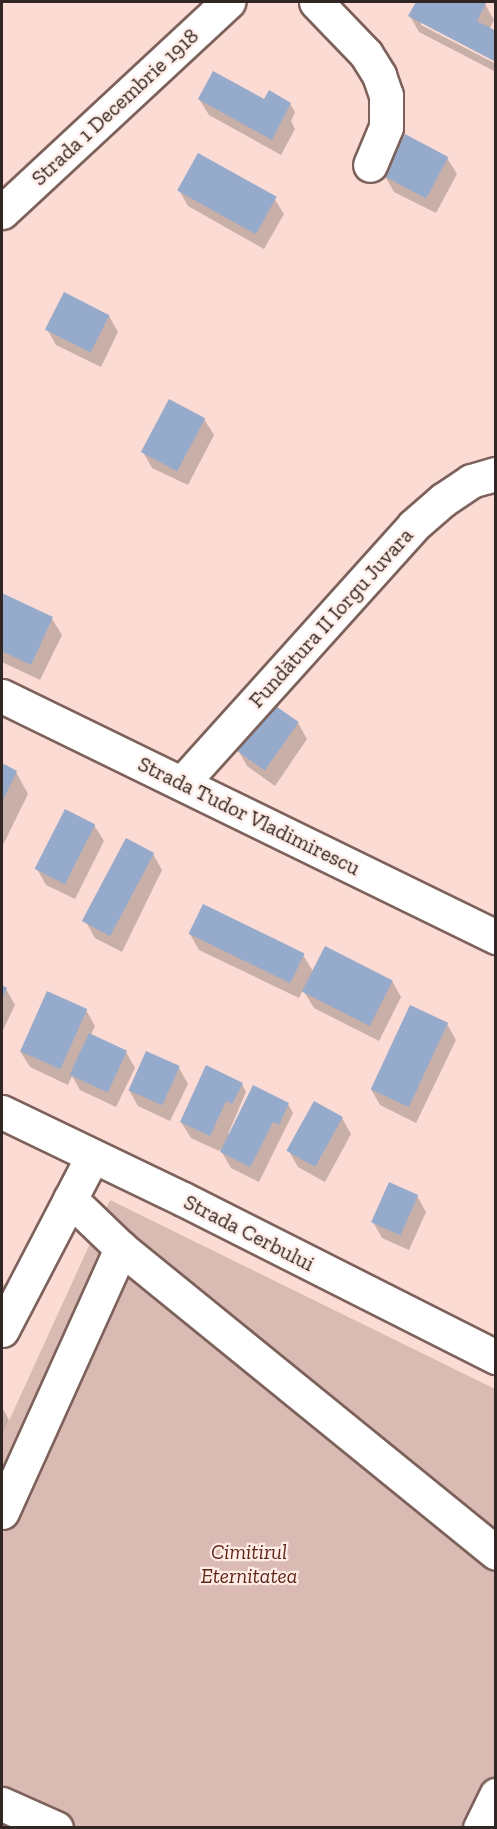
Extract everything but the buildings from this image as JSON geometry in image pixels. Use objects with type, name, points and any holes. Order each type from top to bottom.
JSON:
[{"type":"street","name":"Strada 1 Decembrie 1918","points":[[2,212],[228,2]]},
{"type":"street","points":[[316,2],[366,54],[379,75],[386,95],[386,127],[370,165]]},
{"type":"street","name":"Fundătura II Iorgu Juvara","points":[[182,783],[413,526],[443,500],[471,481],[495,474]]},
{"type":"street","name":"Strada Tudor Vladimirescu","points":[[2,696],[495,937]]},
{"type":"street","name":"Strada Cerbului","points":[[2,1112],[183,1199],[495,1357]]},
{"type":"street","points":[[2,1330],[92,1157]]},
{"type":"street","points":[[70,1199],[121,1248],[495,1552]]},
{"type":"street","points":[[2,1512],[121,1248]]},
{"type":"street","points":[[480,1827],[495,1795]]},
{"type":"street","points":[[2,1804],[56,1827]]},
{"type":"green space","name":"Cimitirul Eternitatea","points":[[110,1200],[495,1389],[495,1827],[2,1828],[2,1436]]}]
